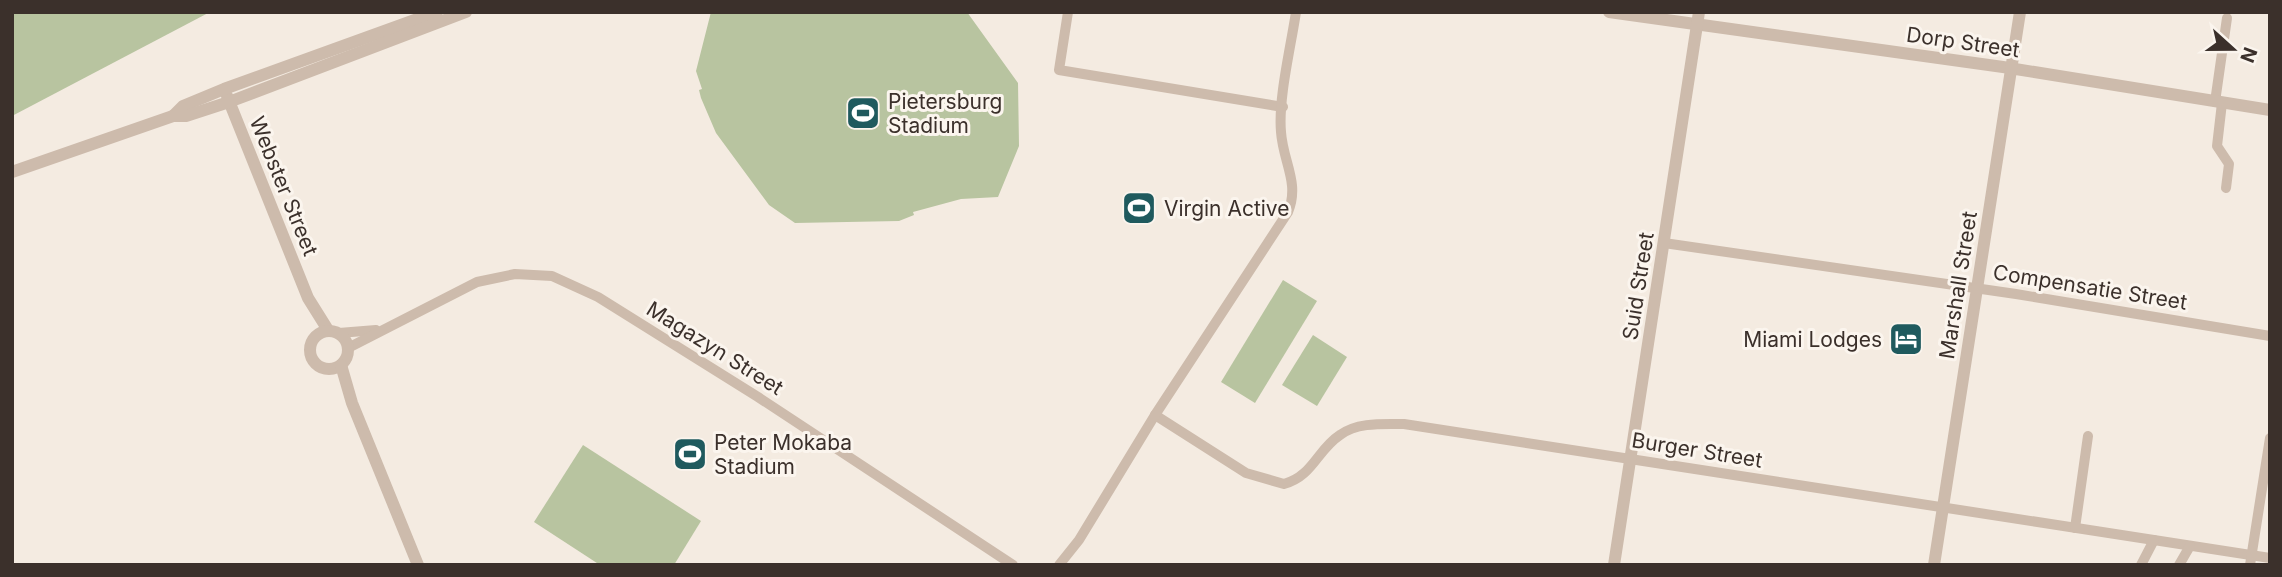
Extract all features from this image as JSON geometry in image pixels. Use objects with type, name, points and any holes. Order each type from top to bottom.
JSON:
[{"type":"street","points":[[12,172],[173,116],[186,116],[229,102],[437,12]]},
{"type":"street","points":[[173,116],[183,106],[224,89],[400,30],[466,12]]},
{"type":"street","points":[[1068,12],[1059,70],[1283,107]]},
{"type":"street","points":[[1059,565],[1079,540],[1155,415],[1248,276],[1291,205],[1294,187],[1281,132],[1296,12]]},
{"type":"street","name":"Dorp Street","points":[[1609,12],[1699,18],[2270,110]]},
{"type":"street","name":"Marshall Street","points":[[1934,565],[2020,12]]},
{"type":"street","name":"Suid Street","points":[[1614,565],[1699,18]]},
{"type":"street","points":[[2226,188],[2229,164],[2217,146],[2218,102],[2227,18]]},
{"type":"street","name":"Webster Street","points":[[224,89],[308,298],[328,333]]},
{"type":"street","name":"Compensatie Street","points":[[1664,243],[1976,288],[2270,336]]},
{"type":"street","name":"Magazyn Street","points":[[348,348],[378,330],[486,279],[536,273],[565,280],[598,297],[758,397],[1013,564]]},
{"type":"street","name":"Magazyn Street","points":[[328,333],[378,330]]},
{"type":"street","points":[[328,333],[348,348],[336,367],[318,366],[311,357],[310,345],[328,333]]},
{"type":"street","points":[[336,367],[418,565]]},
{"type":"street","name":"Burger Street","points":[[1155,415],[1246,473],[1283,484],[1306,474],[1338,436],[1352,429],[1384,424],[1404,425],[2154,540],[2251,560],[2270,558]]},
{"type":"street","points":[[2075,528],[2088,436]]},
{"type":"street","points":[[2251,560],[2270,438]]},
{"type":"street","points":[[1070,565],[1079,540]]},
{"type":"street","points":[[2141,565],[2154,540]]},
{"type":"street","points":[[2179,565],[2190,546]]},
{"type":"green space","points":[[12,12],[210,12],[12,116]]},
{"type":"green space","name":"Pietersburg Stadium","points":[[711,12],[967,12],[1018,83],[1019,146],[998,197],[961,199],[913,212],[914,215],[899,221],[795,223],[769,205],[716,133],[701,98],[699,90],[702,89],[696,71]]},
{"type":"green space","points":[[1283,280],[1317,301],[1255,403],[1221,382]]},
{"type":"green space","points":[[1313,335],[1347,357],[1317,406],[1282,385]]},
{"type":"green space","name":"Peter Mokaba Stadium","points":[[583,445],[701,521],[674,565],[600,565],[534,522]]},
{"type":"place","name":"Pietersburg Stadium","points":[[863,113]]},
{"type":"place","name":"Virgin Active","points":[[1139,208]]},
{"type":"place","name":"Miami Lodges","points":[[1906,339]]},
{"type":"place","name":"Peter Mokaba Stadium","points":[[690,454]]}]
